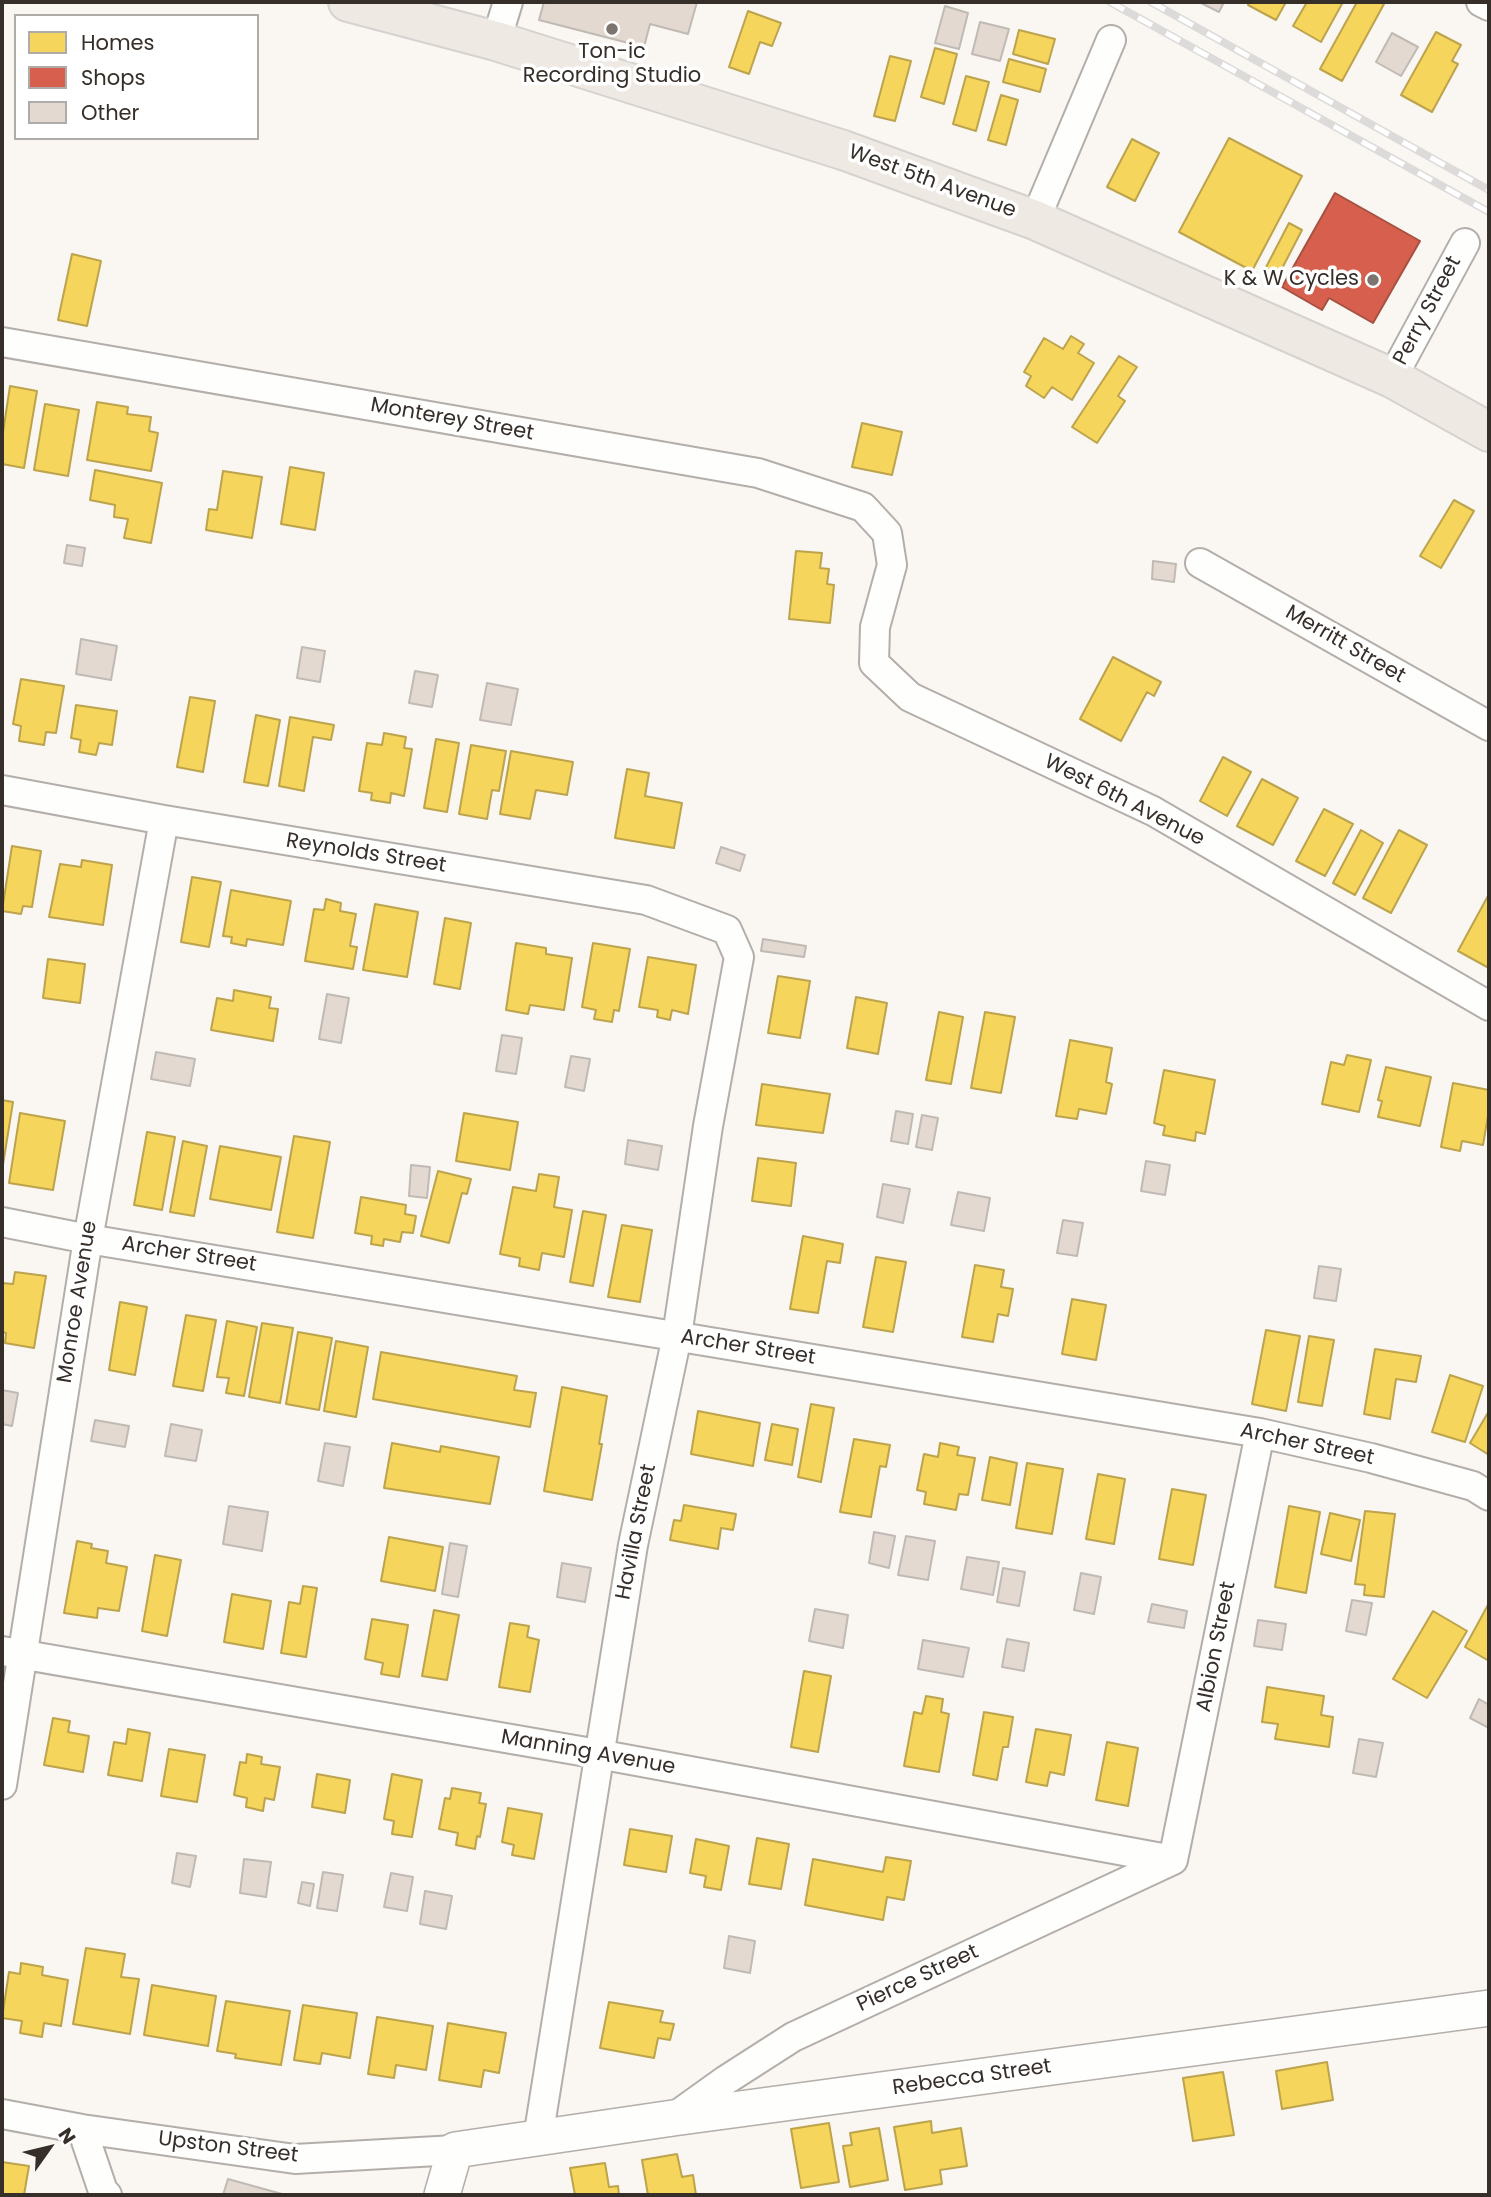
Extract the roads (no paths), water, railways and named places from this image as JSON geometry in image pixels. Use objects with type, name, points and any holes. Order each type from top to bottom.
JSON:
[{"type":"main road","name":"West 5th Avenue","points":[[348,2],[496,41],[843,150],[1035,220],[1392,378],[1489,432]]},
{"type":"street","points":[[496,41],[508,2]]},
{"type":"street","points":[[1481,2],[1489,6]]},
{"type":"street","points":[[1035,220],[1111,40]]},
{"type":"street","name":"Perry Street","points":[[1392,378],[1465,243]]},
{"type":"street","name":"Monterey Street","points":[[2,342],[758,473],[863,507],[887,533]]},
{"type":"street","name":"West 6th Avenue","points":[[887,533],[892,565],[875,627],[874,663],[910,697],[1153,811],[1489,1006]]},
{"type":"street","name":"Merritt Street","points":[[1200,563],[1489,726]]},
{"type":"street","name":"Reynolds Street","points":[[2,790],[164,820],[646,900],[727,930]]},
{"type":"street","name":"Monroe Avenue","points":[[2,1785],[11,1652],[164,820]]},
{"type":"street","name":"Havilla Street","points":[[538,2137],[633,1545],[677,1336],[708,1126],[739,957],[727,930]]},
{"type":"street","name":"Archer Street","points":[[2,1222],[88,1239],[1260,1433],[1474,1486],[1489,1496]]},
{"type":"street","name":"Albion Street","points":[[1173,1860],[1260,1433]]},
{"type":"street","name":"Manning Avenue","points":[[11,1652],[598,1754],[1173,1860]]},
{"type":"street","name":"Pierce Street","points":[[673,2118],[793,2037],[1173,1860]]},
{"type":"street","name":"Rebecca Street","points":[[455,2150],[1489,2008]]},
{"type":"street","name":"Upston Street","points":[[2,2114],[82,2129],[295,2159],[455,2150]]},
{"type":"street","points":[[82,2129],[103,2191],[107,2195]]},
{"type":"street","points":[[442,2195],[455,2150]]},
{"type":"railway","points":[[1110,2],[1489,212]]},
{"type":"railway","points":[[1151,2],[1489,190]]},
{"type":"place","name":"Ton-ic Recording Studio","points":[[612,29]]},
{"type":"place","name":"K & W Cycles","points":[[1373,280]]}]
